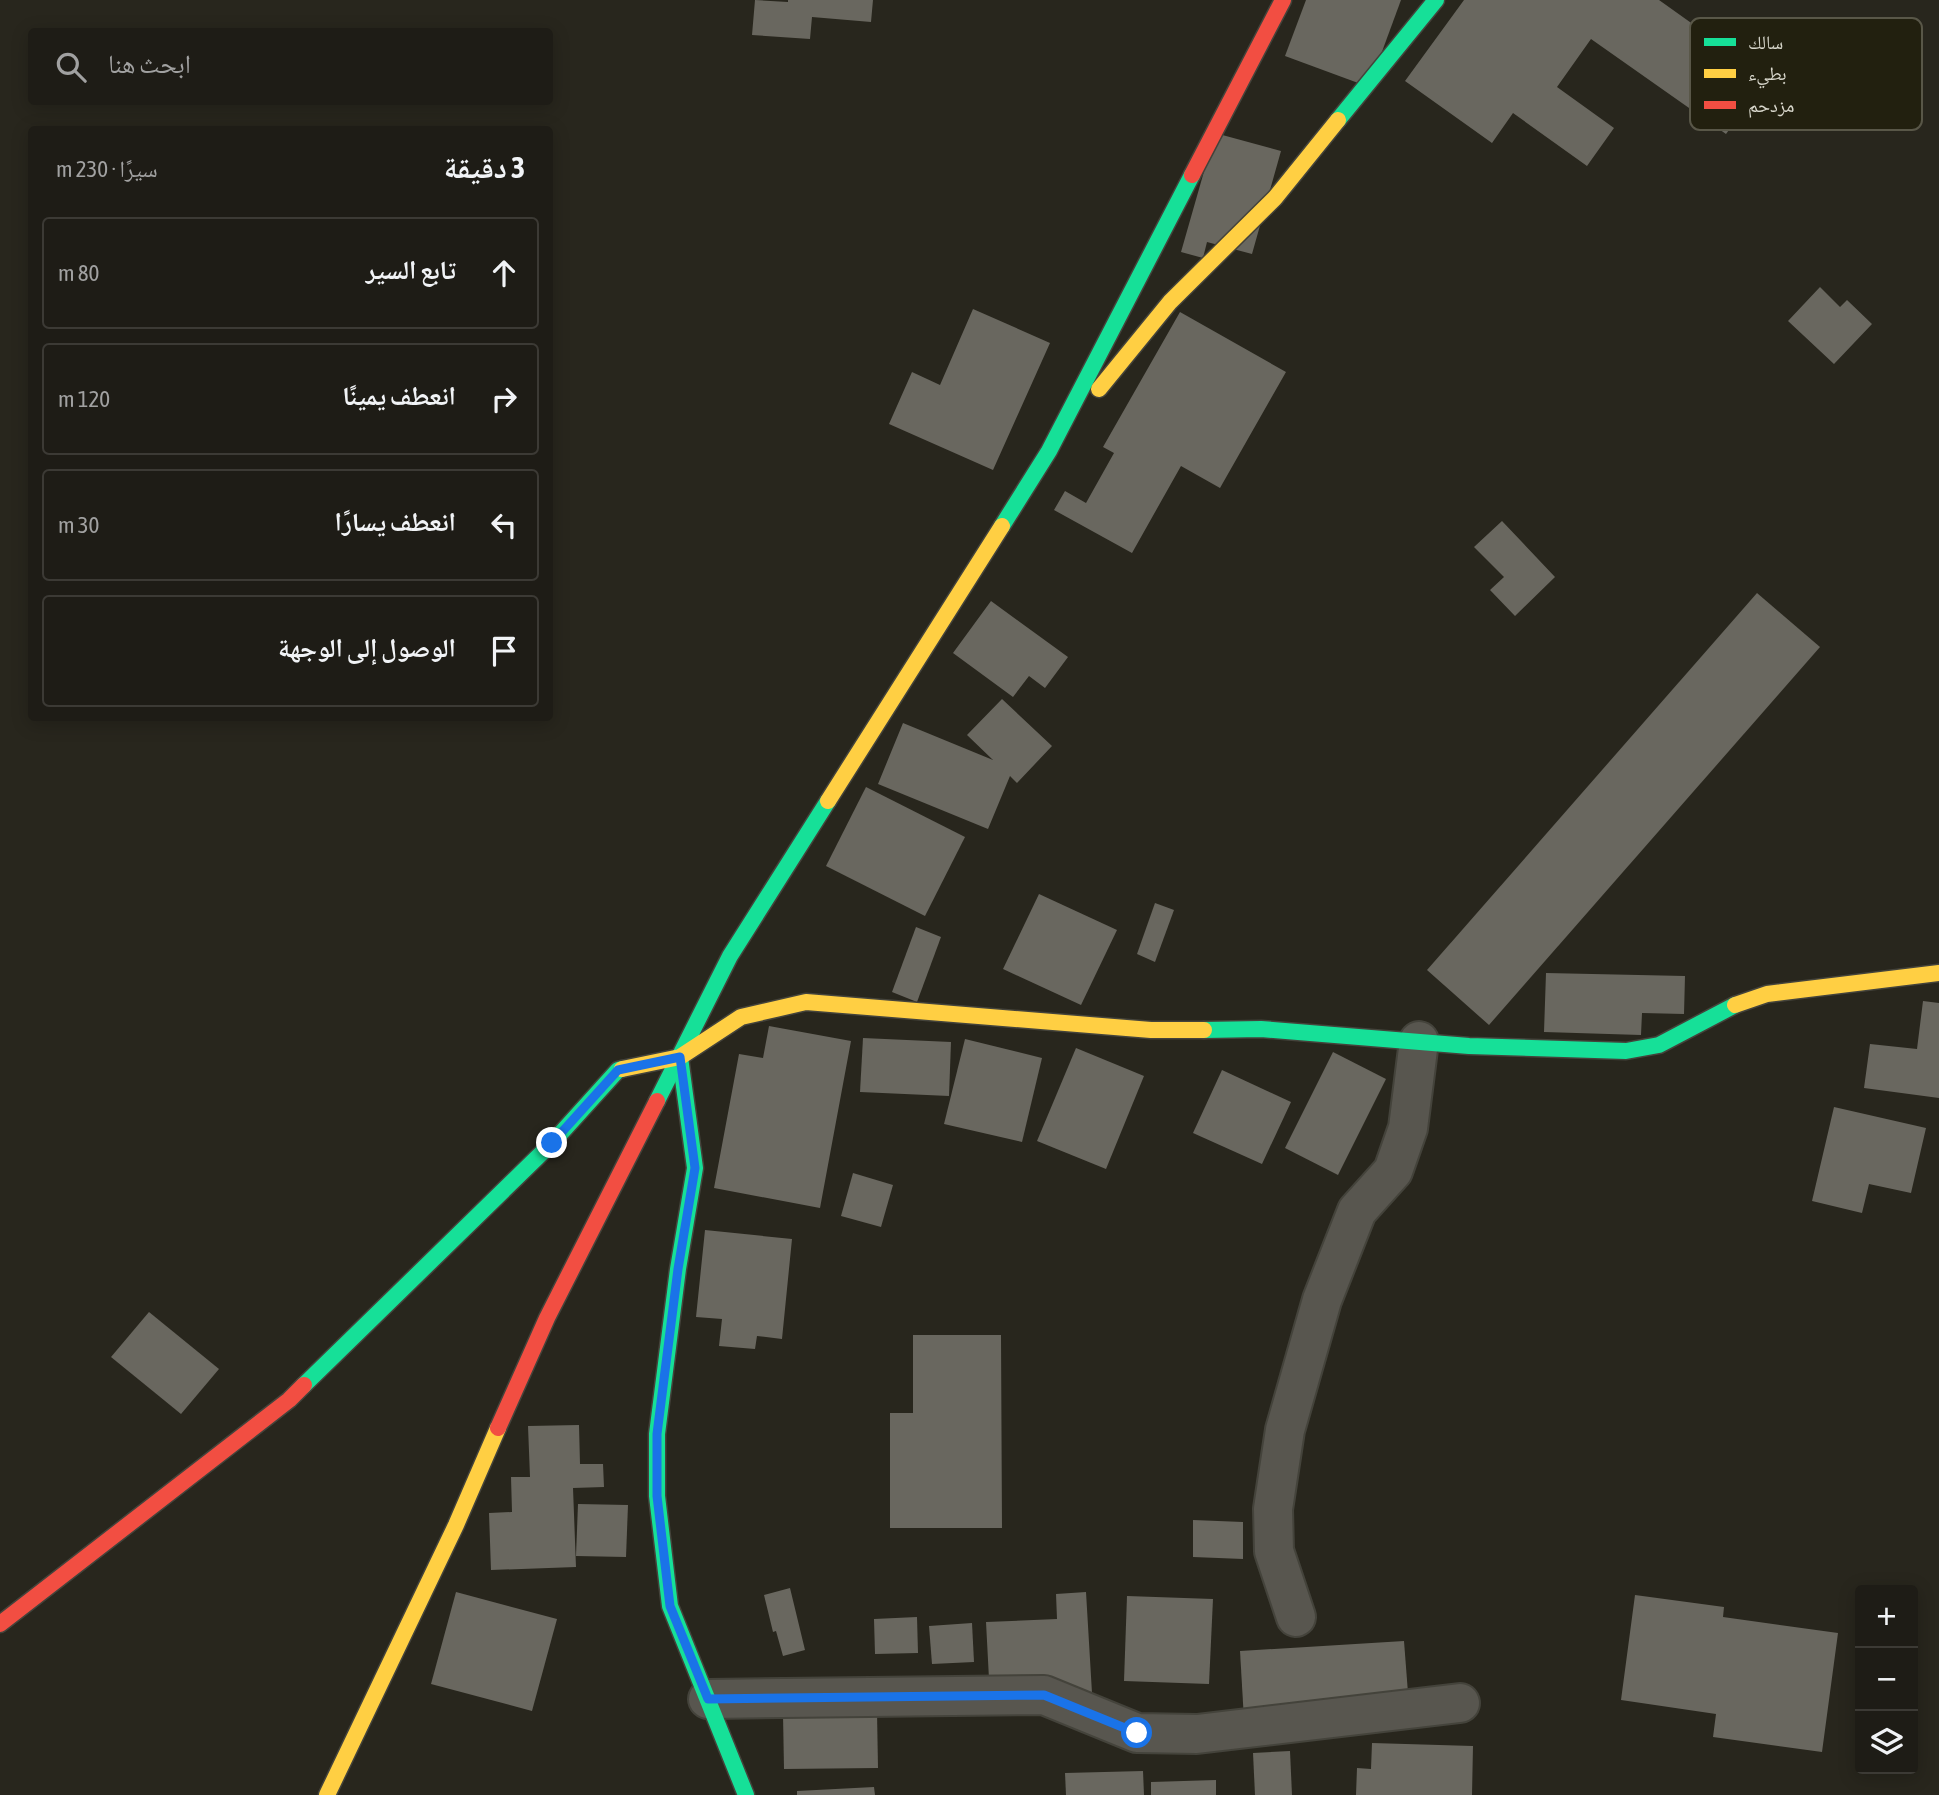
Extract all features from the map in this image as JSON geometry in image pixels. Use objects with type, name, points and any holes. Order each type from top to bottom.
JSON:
[{"type":"street","points":[[327,1795],[456,1525],[547,1318],[730,956],[1049,451],[1283,0]]},
{"type":"street","points":[[1049,451],[1171,302],[1275,198],[1436,0]]},
{"type":"street","points":[[0,1624],[289,1399],[552,1143],[618,1070],[680,1057],[741,1017],[806,1002],[1151,1030],[1261,1028],[1469,1046],[1626,1051],[1659,1045],[1696,1027],[1724,1009],[1767,995],[1939,973]]},
{"type":"street","points":[[1296,1617],[1274,1551],[1273,1509],[1284,1430],[1322,1300],[1357,1211],[1393,1171],[1408,1128],[1419,1041]]},
{"type":"street","points":[[680,1057],[695,1168],[678,1269],[657,1434],[657,1496],[670,1606],[746,1795]]},
{"type":"street","points":[[708,1699],[1044,1695],[1137,1733],[1197,1734],[1460,1703]]},
{"type":"building","points":[[755,0],[873,0],[871,22],[812,17],[810,39],[752,35]]},
{"type":"building","points":[[1306,0],[1401,0],[1369,87],[1285,56]]},
{"type":"building","points":[[1464,0],[1659,0],[1690,22],[1690,109],[1591,39],[1557,87],[1614,128],[1587,166],[1513,113],[1492,143],[1405,81]]},
{"type":"building","points":[[1215,133],[1281,151],[1252,254],[1207,242],[1203,258],[1181,252]]},
{"type":"building","points":[[1820,287],[1840,307],[1847,300],[1872,324],[1834,364],[1788,321]]},
{"type":"building","points":[[973,309],[1050,343],[993,470],[889,424],[912,372],[940,385]]},
{"type":"building","points":[[1180,312],[1286,372],[1220,488],[1181,466],[1132,553],[1054,510],[1065,491],[1086,503],[1114,453],[1103,447]]},
{"type":"building","points":[[1502,521],[1555,577],[1515,616],[1490,590],[1504,577],[1474,547]]},
{"type":"building","points":[[1757,593],[1820,647],[1489,1025],[1427,970]]},
{"type":"building","points":[[991,601],[1068,657],[1045,688],[1029,676],[1013,697],[953,653]]},
{"type":"building","points":[[1002,699],[1052,746],[1017,783],[1010,776],[988,829],[878,784],[903,723],[993,760],[967,735]]},
{"type":"building","points":[[866,787],[965,837],[925,916],[826,866]]},
{"type":"building","points":[[1039,894],[1117,930],[1081,1005],[1003,969]]},
{"type":"building","points":[[1155,903],[1174,910],[1155,962],[1137,954]]},
{"type":"building","points":[[916,927],[941,937],[917,1002],[892,992]]},
{"type":"building","points":[[1546,973],[1685,976],[1684,1014],[1642,1013],[1641,1035],[1544,1032]]},
{"type":"building","points":[[1923,1001],[1939,1003],[1939,1098],[1864,1088],[1870,1044],[1917,1049]]},
{"type":"building","points":[[769,1026],[851,1041],[820,1208],[714,1188],[739,1054],[763,1058]]},
{"type":"building","points":[[863,1038],[951,1042],[949,1096],[860,1092]]},
{"type":"building","points":[[965,1039],[1042,1058],[1022,1142],[944,1124]]},
{"type":"building","points":[[1076,1048],[1144,1076],[1106,1169],[1037,1141]]},
{"type":"building","points":[[1333,1052],[1386,1079],[1338,1175],[1285,1148]]},
{"type":"building","points":[[1222,1070],[1291,1102],[1262,1164],[1193,1133]]},
{"type":"building","points":[[1834,1107],[1926,1128],[1911,1193],[1869,1184],[1862,1213],[1812,1201]]},
{"type":"building","points":[[853,1173],[893,1185],[881,1227],[841,1216]]},
{"type":"building","points":[[705,1230],[792,1239],[782,1339],[757,1336],[755,1349],[719,1346],[722,1319],[696,1317]]},
{"type":"building","points":[[149,1312],[219,1369],[181,1414],[111,1357]]},
{"type":"building","points":[[913,1335],[1001,1335],[1002,1528],[890,1528],[890,1413],[913,1413]]},
{"type":"building","points":[[579,1425],[580,1464],[603,1464],[604,1487],[573,1488],[576,1567],[491,1570],[489,1513],[512,1512],[511,1477],[530,1477],[528,1426]]},
{"type":"building","points":[[578,1504],[628,1505],[626,1557],[576,1556]]},
{"type":"building","points":[[1193,1520],[1243,1522],[1243,1559],[1193,1557]]},
{"type":"building","points":[[790,1588],[805,1650],[783,1656],[776,1631],[773,1632],[764,1595]]},
{"type":"building","points":[[456,1592],[557,1619],[532,1711],[431,1684]]},
{"type":"building","points":[[1086,1592],[1092,1693],[990,1698],[986,1622],[1057,1619],[1056,1594]]},
{"type":"building","points":[[1635,1595],[1724,1607],[1723,1617],[1838,1633],[1822,1752],[1713,1737],[1716,1714],[1621,1700]]},
{"type":"building","points":[[1127,1596],[1213,1599],[1209,1684],[1124,1681]]},
{"type":"building","points":[[917,1617],[918,1653],[875,1654],[874,1619]]},
{"type":"building","points":[[972,1623],[974,1662],[932,1664],[929,1626]]},
{"type":"building","points":[[1404,1641],[1408,1693],[1244,1720],[1240,1651]]},
{"type":"building","points":[[877,1712],[878,1768],[784,1769],[783,1714]]},
{"type":"building","points":[[1372,1743],[1473,1746],[1472,1795],[1356,1795],[1357,1768],[1371,1769]]},
{"type":"building","points":[[1290,1751],[1292,1795],[1255,1795],[1253,1753]]},
{"type":"building","points":[[1143,1771],[1144,1795],[1066,1795],[1065,1773]]},
{"type":"building","points":[[1216,1780],[1216,1795],[1151,1795],[1151,1782]]},
{"type":"building","points":[[874,1787],[875,1795],[797,1795],[797,1791]]},
{"type":"traffic: fast","points":[[1338,120],[1436,0]]},
{"type":"traffic: fast","points":[[1002,526],[1049,451],[1192,175]]},
{"type":"traffic: fast","points":[[657,1101],[730,956],[828,801]]},
{"type":"traffic: fast","points":[[1204,1030],[1261,1029],[1469,1046],[1626,1051],[1659,1045],[1735,1005]]},
{"type":"traffic: fast","points":[[680,1057],[695,1168],[678,1269],[657,1434],[657,1496],[670,1606],[746,1795]]},
{"type":"traffic: fast","points":[[304,1385],[552,1143],[618,1070],[622,1069]]},
{"type":"traffic: slow","points":[[1099,389],[1170,302],[1275,198],[1338,120]]},
{"type":"traffic: slow","points":[[828,801],[1002,526]]},
{"type":"traffic: slow","points":[[1735,1005],[1767,994],[1939,973]]},
{"type":"traffic: slow","points":[[622,1069],[680,1057],[741,1017],[806,1002],[1151,1030],[1204,1030]]},
{"type":"traffic: slow","points":[[327,1795],[456,1525],[498,1428]]},
{"type":"traffic: jam","points":[[1192,175],[1283,0]]},
{"type":"traffic: jam","points":[[498,1428],[547,1318],[657,1101]]},
{"type":"traffic: jam","points":[[0,1624],[289,1400],[304,1385]]},
{"type":"route","points":[[552,1143],[618,1070],[680,1057],[695,1168],[678,1269],[657,1434],[657,1496],[670,1606],[708,1699],[1044,1695],[1137,1733]]}]
